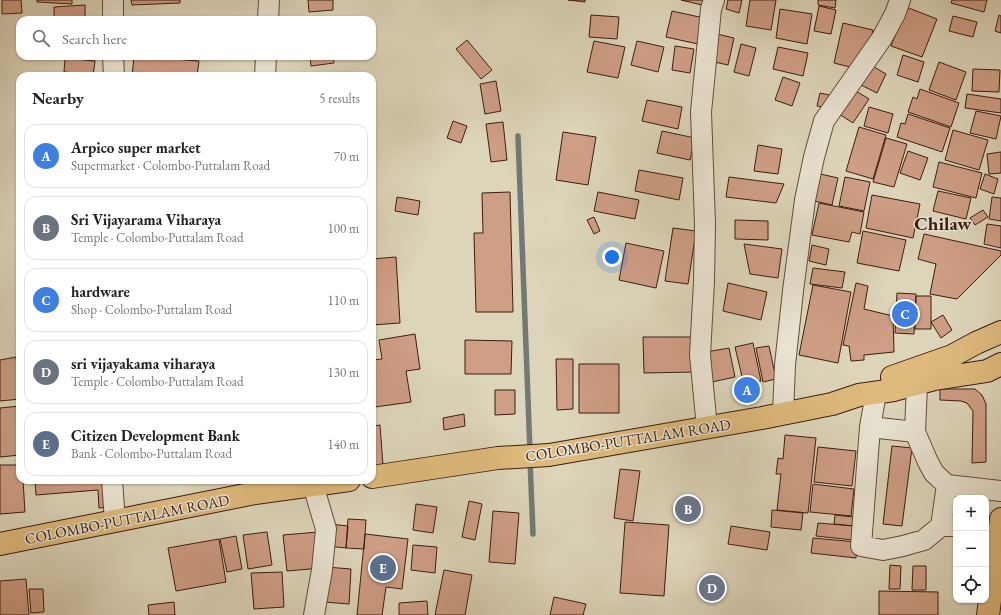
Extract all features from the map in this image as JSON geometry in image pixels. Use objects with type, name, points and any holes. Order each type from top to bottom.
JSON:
[{"type":"main road","name":"COLOMBO-PUTTALAM ROAD","points":[[867,394],[892,377],[952,356],[1001,332]]},
{"type":"main road","points":[[1001,332],[1001,344]]},
{"type":"main road","name":"COLOMBO-PUTTALAM ROAD","points":[[376,476],[498,458],[549,455],[707,428],[832,404],[867,394],[894,390],[954,375],[987,371],[1001,364]]},
{"type":"main road","name":"COLOMBO-PUTTALAM ROAD","points":[[0,544],[115,521],[255,487],[320,484]]},
{"type":"main road","points":[[988,615],[995,525]]},
{"type":"street","points":[[113,0],[113,16]]},
{"type":"street","points":[[268,16],[269,0]]},
{"type":"street","points":[[707,428],[700,355],[704,282],[705,224],[701,112],[711,8],[714,0]]},
{"type":"street","points":[[783,414],[785,365],[793,291],[801,230],[814,157],[824,122],[882,38],[895,14],[900,0]]},
{"type":"street","points":[[113,60],[114,72]]},
{"type":"street","points":[[266,60],[266,72]]},
{"type":"street","points":[[917,384],[915,432],[934,473],[947,485],[1001,491]]},
{"type":"street","points":[[867,394],[870,427],[861,546],[883,550],[903,546],[924,540],[949,526],[947,485]]},
{"type":"street","points":[[870,427],[915,432]]},
{"type":"street","points":[[112,484],[115,521]]},
{"type":"street","points":[[313,485],[326,529],[322,570],[314,615]]},
{"type":"building","points":[[2,0],[21,0],[22,13],[2,14]]},
{"type":"building","points":[[37,0],[72,0],[72,4],[37,2]]},
{"type":"building","points":[[131,0],[180,0],[180,3],[132,5]]},
{"type":"building","points":[[308,0],[333,0],[333,10],[309,12]]},
{"type":"building","points":[[568,0],[585,0],[585,2]]},
{"type":"building","points":[[681,0],[704,0],[702,5]]},
{"type":"building","points":[[728,0],[742,0],[739,13],[726,9]]},
{"type":"building","points":[[750,0],[776,0],[771,30],[746,26]]},
{"type":"building","points":[[818,0],[836,0],[835,8],[818,5]]},
{"type":"building","points":[[952,0],[987,0],[984,12],[951,3]]},
{"type":"building","points":[[85,5],[85,16],[54,16],[54,7]]},
{"type":"building","points":[[819,6],[836,10],[831,34],[814,31]]},
{"type":"building","points":[[906,7],[937,19],[922,57],[891,46]]},
{"type":"building","points":[[780,9],[812,14],[807,44],[776,38]]},
{"type":"building","points":[[672,11],[704,18],[698,44],[666,37]]},
{"type":"building","points":[[591,15],[619,17],[617,39],[589,37]]},
{"type":"building","points":[[999,15],[1001,16],[1001,33],[995,31]]},
{"type":"building","points":[[953,16],[977,22],[973,37],[949,31]]},
{"type":"building","points":[[843,23],[873,30],[868,52],[858,69],[834,63]]},
{"type":"building","points":[[717,34],[734,38],[728,65],[710,61]]},
{"type":"building","points":[[467,40],[492,70],[481,79],[456,49]]},
{"type":"building","points":[[594,41],[625,47],[618,78],[587,72]]},
{"type":"building","points":[[637,41],[664,47],[658,72],[631,65]]},
{"type":"building","points":[[741,44],[756,48],[749,76],[734,72]]},
{"type":"building","points":[[675,46],[694,49],[690,73],[672,70]]},
{"type":"building","points":[[778,47],[808,53],[803,76],[773,69]]},
{"type":"building","points":[[903,55],[924,62],[918,82],[897,75]]},
{"type":"building","points":[[65,60],[95,61],[94,72],[64,72]]},
{"type":"building","points":[[134,60],[199,61],[198,72],[132,72]]},
{"type":"building","points":[[310,60],[334,60],[334,63],[311,66]]},
{"type":"building","points":[[939,62],[966,72],[956,100],[929,90]]},
{"type":"building","points":[[869,64],[886,74],[877,93],[859,84]]},
{"type":"building","points":[[973,69],[1000,70],[999,92],[972,91]]},
{"type":"building","points":[[783,77],[800,83],[792,106],[775,100]]},
{"type":"building","points":[[496,81],[501,111],[485,114],[480,84]]},
{"type":"building","points":[[851,88],[869,99],[853,123],[836,112]]},
{"type":"building","points":[[920,89],[959,103],[951,127],[908,112],[913,97],[917,99]]},
{"type":"building","points":[[820,93],[834,96],[831,109],[817,106]]},
{"type":"building","points":[[967,94],[1001,99],[1001,113],[965,108]]},
{"type":"building","points":[[647,100],[682,107],[678,129],[642,121]]},
{"type":"building","points":[[869,107],[893,114],[888,133],[864,126]]},
{"type":"building","points":[[976,111],[1001,116],[996,139],[970,133]]},
{"type":"building","points":[[908,114],[950,128],[942,152],[897,137],[901,123],[905,124]]},
{"type":"building","points":[[453,121],[467,126],[461,143],[447,138]]},
{"type":"building","points":[[503,122],[507,160],[491,162],[486,124]]},
{"type":"building","points":[[859,127],[886,135],[873,179],[846,171]]},
{"type":"building","points":[[953,130],[988,140],[979,170],[945,160]]},
{"type":"building","points":[[662,131],[695,138],[690,160],[657,153]]},
{"type":"building","points":[[563,132],[596,137],[588,185],[556,180]]},
{"type":"building","points":[[886,138],[907,144],[894,187],[873,182]]},
{"type":"building","points":[[758,145],[782,149],[778,174],[754,171]]},
{"type":"building","points":[[908,151],[928,158],[920,180],[900,173]]},
{"type":"building","points":[[1001,152],[1001,173],[989,174],[987,154]]},
{"type":"building","points":[[939,162],[982,173],[976,198],[933,187]]},
{"type":"building","points":[[639,170],[683,178],[679,200],[635,191]]},
{"type":"building","points":[[816,173],[838,178],[832,205],[810,200]]},
{"type":"building","points":[[985,174],[998,179],[994,194],[980,189]]},
{"type":"building","points":[[729,177],[784,184],[776,203],[726,197]]},
{"type":"building","points":[[845,177],[870,182],[864,211],[839,206]]},
{"type":"building","points":[[938,191],[971,198],[966,219],[933,211]]},
{"type":"building","points":[[510,192],[513,312],[476,312],[474,233],[483,233],[482,193]]},
{"type":"building","points":[[598,192],[639,200],[635,219],[594,211]]},
{"type":"building","points":[[872,195],[920,204],[913,238],[866,228]]},
{"type":"building","points":[[397,197],[420,201],[418,215],[395,211]]},
{"type":"building","points":[[992,197],[1001,198],[1001,221],[989,219]]},
{"type":"building","points":[[819,203],[864,212],[860,234],[852,232],[849,242],[812,235]]},
{"type":"building","points":[[983,210],[988,217],[975,225],[970,218]]},
{"type":"building","points":[[594,217],[600,231],[594,234],[587,220]]},
{"type":"building","points":[[735,220],[768,221],[768,240],[735,239]]},
{"type":"building","points":[[987,224],[1001,226],[1001,248],[984,244]]},
{"type":"building","points":[[673,228],[696,231],[688,284],[665,281]]},
{"type":"building","points":[[863,231],[906,240],[899,271],[857,263]]},
{"type":"building","points":[[924,234],[1001,251],[1001,255],[957,299],[930,294],[936,264],[918,259]]},
{"type":"building","points":[[626,243],[664,251],[656,288],[619,280]]},
{"type":"building","points":[[744,244],[782,249],[778,278],[750,274]]},
{"type":"building","points":[[812,245],[829,249],[826,265],[809,261]]},
{"type":"building","points":[[396,257],[400,323],[376,325],[376,259]]},
{"type":"building","points":[[813,268],[845,272],[842,288],[810,284]]},
{"type":"building","points":[[728,283],[767,292],[761,320],[723,311]]},
{"type":"building","points":[[856,283],[868,286],[864,309],[893,316],[894,352],[864,355],[864,360],[851,361],[849,346],[843,345]]},
{"type":"building","points":[[813,285],[851,292],[838,363],[799,355]]},
{"type":"building","points":[[897,293],[916,294],[914,334],[895,333]]},
{"type":"building","points":[[916,296],[931,296],[931,329],[915,329]]},
{"type":"building","points":[[943,315],[952,330],[941,338],[931,322]]},
{"type":"building","points":[[415,334],[420,369],[406,371],[411,402],[376,407],[376,360],[382,359],[379,340]]},
{"type":"building","points":[[643,337],[694,337],[695,372],[644,373]]},
{"type":"building","points":[[465,340],[512,341],[511,374],[465,374]]},
{"type":"building","points":[[753,343],[761,381],[744,385],[735,347]]},
{"type":"building","points":[[769,346],[776,379],[763,382],[756,348]]},
{"type":"building","points":[[729,348],[735,377],[712,382],[706,352]]},
{"type":"building","points":[[16,357],[16,399],[0,401],[0,360]]},
{"type":"building","points":[[556,359],[573,359],[573,409],[557,410]]},
{"type":"building","points":[[579,364],[619,364],[619,413],[579,413]]},
{"type":"building","points":[[940,389],[975,389],[982,395],[986,404],[986,462],[972,463],[973,411],[967,403],[961,401],[940,400]]},
{"type":"building","points":[[495,390],[515,390],[515,414],[495,415]]},
{"type":"building","points":[[16,406],[16,455],[0,457],[0,408]]},
{"type":"building","points":[[464,414],[465,426],[444,430],[443,418]]},
{"type":"building","points":[[380,425],[383,466],[376,467],[376,426]]},
{"type":"building","points":[[785,435],[816,438],[808,513],[777,510],[781,474],[776,474],[778,458],[783,459]]},
{"type":"building","points":[[892,446],[912,448],[902,526],[883,524]]},
{"type":"building","points":[[818,447],[856,451],[852,486],[814,482]]},
{"type":"building","points":[[0,465],[16,465],[16,484],[23,484],[25,512],[0,514]]},
{"type":"building","points":[[620,469],[640,471],[633,521],[614,518]]},
{"type":"building","points":[[35,484],[110,484],[112,507],[99,508],[98,490],[36,495]]},
{"type":"building","points":[[813,484],[854,489],[851,516],[810,512]]},
{"type":"building","points":[[469,501],[482,504],[475,540],[462,537]]},
{"type":"building","points":[[416,504],[437,507],[433,533],[413,530]]},
{"type":"building","points":[[772,510],[803,513],[801,530],[771,527]]},
{"type":"building","points":[[493,511],[519,513],[515,564],[489,562]]},
{"type":"building","points":[[835,515],[854,517],[853,526],[834,524]]},
{"type":"building","points":[[348,519],[366,520],[364,549],[346,548]]},
{"type":"building","points":[[625,522],[669,525],[664,596],[620,593]]},
{"type":"building","points":[[818,523],[855,526],[853,540],[816,536]]},
{"type":"building","points":[[329,524],[348,526],[346,548],[327,546]]},
{"type":"building","points":[[731,526],[770,532],[767,550],[728,544]]},
{"type":"building","points":[[267,532],[272,565],[248,569],[243,535]]},
{"type":"building","points":[[318,532],[321,568],[287,571],[283,535]]},
{"type":"building","points":[[365,534],[408,539],[402,589],[386,587],[382,615],[357,615]]},
{"type":"building","points":[[236,536],[242,569],[227,572],[220,539]]},
{"type":"building","points":[[813,538],[857,542],[856,558],[811,553]]},
{"type":"building","points":[[219,539],[226,582],[176,591],[168,548]]},
{"type":"building","points":[[413,545],[437,547],[435,573],[411,570]]},
{"type":"building","points":[[890,565],[901,566],[900,589],[889,589]]},
{"type":"building","points":[[913,566],[926,566],[926,590],[912,590]]},
{"type":"building","points":[[326,567],[351,569],[349,604],[324,602]]},
{"type":"building","points":[[444,570],[472,575],[465,615],[435,615]]},
{"type":"building","points":[[282,572],[284,607],[254,609],[251,573]]},
{"type":"building","points":[[26,579],[29,615],[0,615],[0,581]]},
{"type":"building","points":[[29,589],[43,589],[44,612],[31,613]]},
{"type":"building","points":[[879,591],[938,592],[938,615],[879,615]]},
{"type":"building","points":[[554,597],[586,604],[583,615],[550,615]]},
{"type":"building","points":[[427,601],[428,615],[399,615],[399,603]]},
{"type":"building","points":[[174,602],[175,615],[149,615],[148,605]]},
{"type":"waterway","points":[[518,136],[530,452]]},
{"type":"waterway","points":[[530,460],[533,534]]},
{"type":"place","name":"hardware","points":[[905,314]]},
{"type":"place","name":"Arpico super market","points":[[747,390]]},
{"type":"place","name":"Sri Vijayarama Viharaya","points":[[688,509]]},
{"type":"place","name":"Citizen Development Bank","points":[[383,568]]},
{"type":"place","name":"sri vijayakama viharaya","points":[[712,588]]},
{"type":"district","name":"Chilaw","points":[[943,223]]}]
